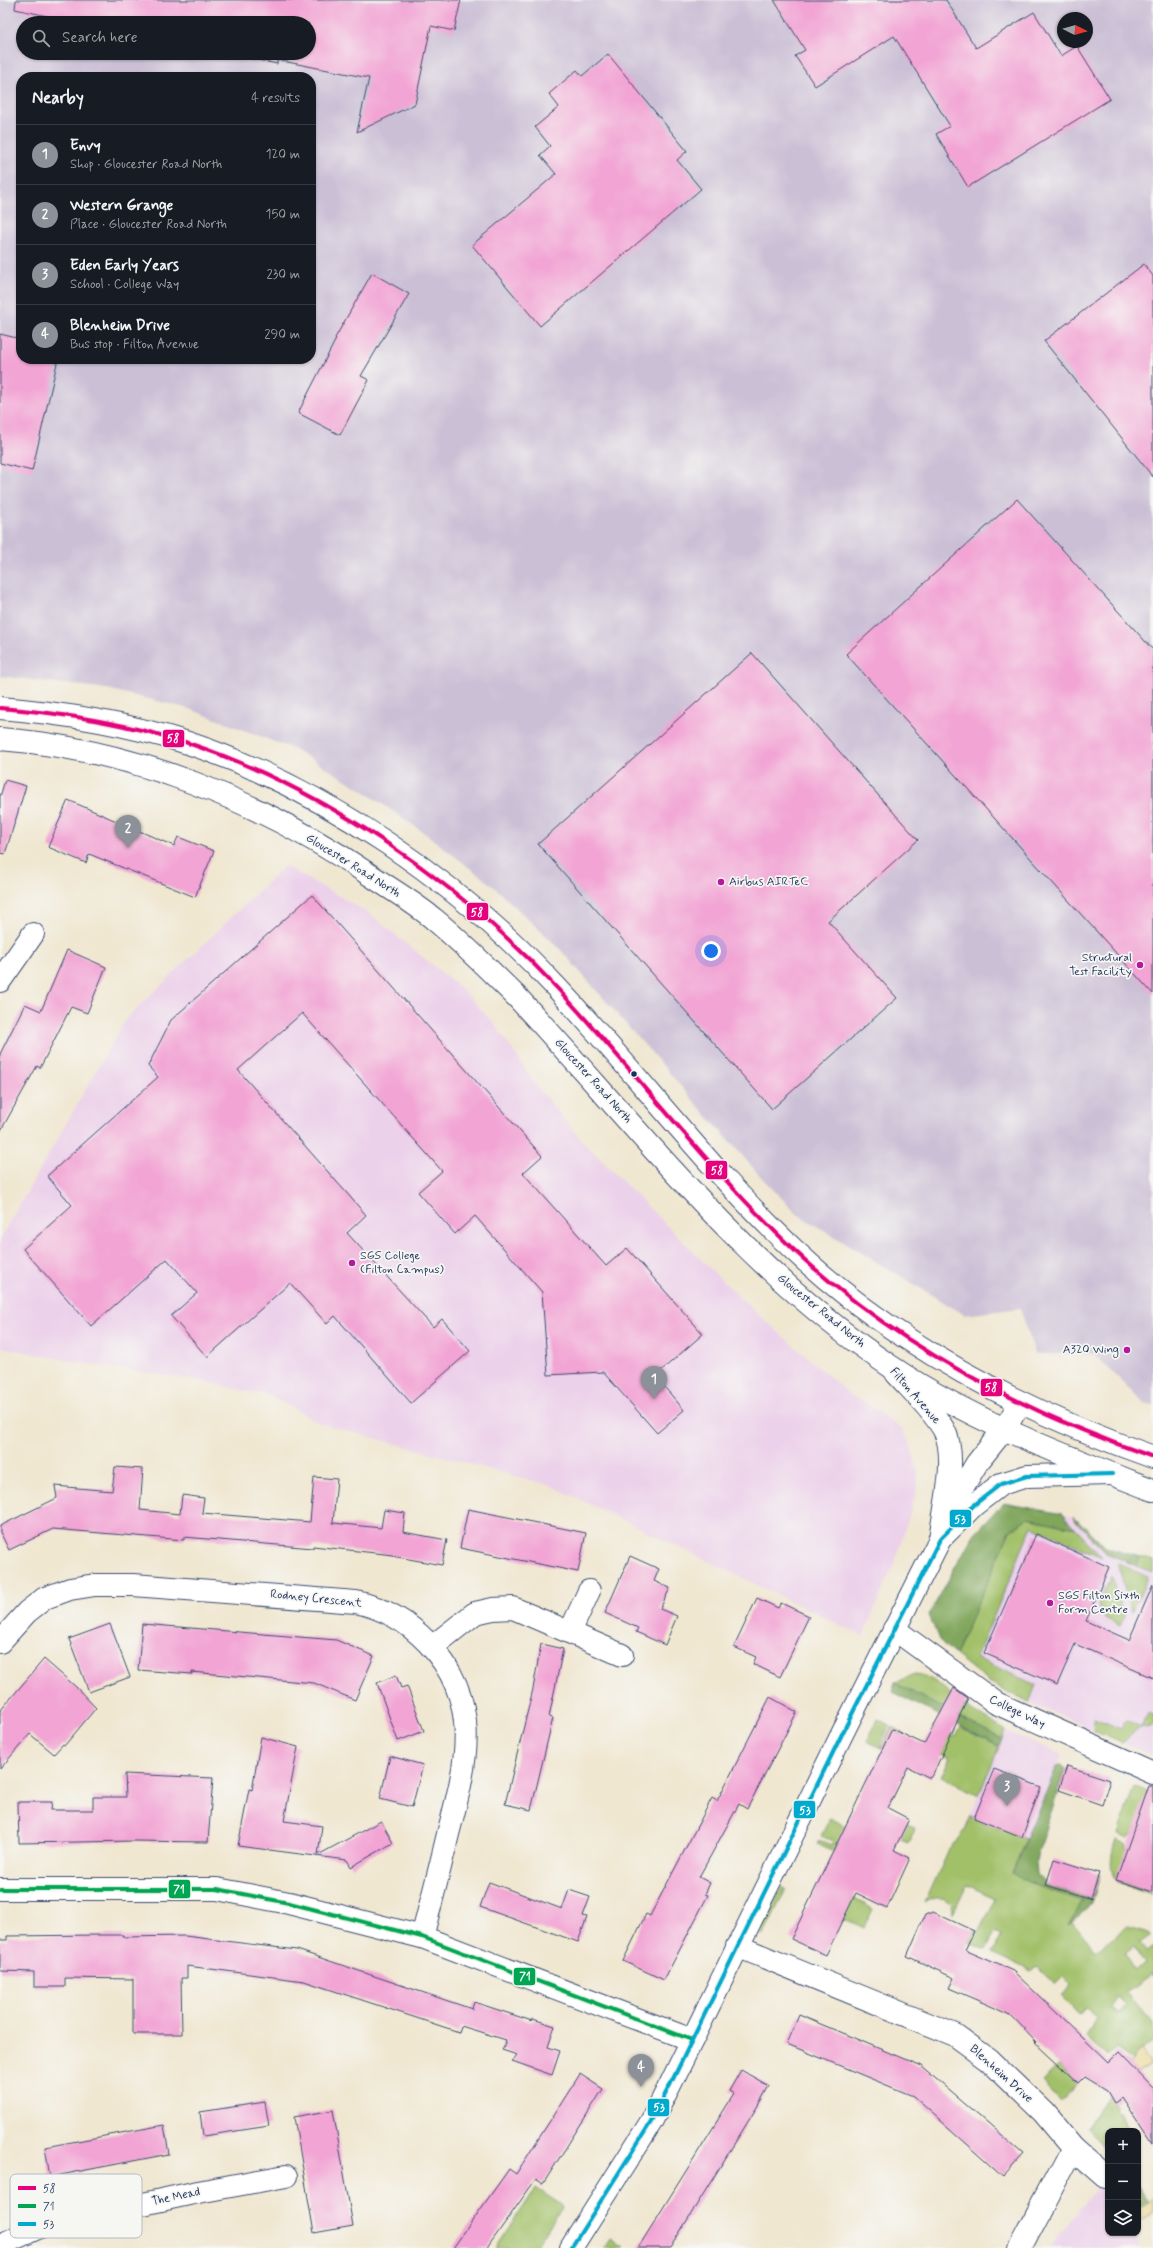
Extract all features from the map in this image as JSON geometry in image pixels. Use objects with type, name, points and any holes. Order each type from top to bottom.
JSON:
[{"type":"street","points":[[0,708],[77,717],[189,744],[263,774],[313,800],[404,855],[462,899],[526,956],[557,988],[730,1184],[794,1250],[857,1303],[915,1344],[965,1374],[1020,1403],[1153,1457]]},
{"type":"street","name":"Gloucester Road North","points":[[0,739],[27,741],[107,756],[193,782],[250,806],[314,840],[408,901],[434,920],[517,997],[648,1142],[743,1243],[806,1302],[888,1365],[918,1384],[1005,1428],[1153,1490]]},
{"type":"street","points":[[0,981],[33,934]]},
{"type":"street","name":"Filton Avenue","points":[[888,1365],[937,1420],[947,1437],[950,1466],[942,1530]]},
{"type":"street","name":"Filton Avenue","points":[[571,2248],[651,2122],[942,1530],[977,1463],[1005,1428],[1020,1403]]},
{"type":"street","name":"Filton Avenue","points":[[942,1530],[1001,1484],[1027,1476],[1112,1474]]},
{"type":"street","name":"Rodney Crescent","points":[[0,1642],[27,1612],[45,1598],[70,1589],[112,1584],[356,1602],[380,1609],[420,1635],[432,1647],[448,1669],[454,1681],[461,1700],[467,1742],[464,1775],[422,1937]]},
{"type":"street","points":[[570,1632],[589,1591]]},
{"type":"street","points":[[432,1647],[475,1613],[493,1609],[513,1608],[622,1655]]},
{"type":"street","name":"College Way","points":[[894,1629],[996,1703],[1153,1773]]},
{"type":"street","points":[[0,1889],[217,1889],[289,1903],[422,1937],[692,2040]]},
{"type":"street","name":"Blenheim Drive","points":[[737,1946],[955,2035],[988,2059],[1043,2112],[1073,2148],[1105,2176]]},
{"type":"street","points":[[1020,2248],[1073,2148]]},
{"type":"street","name":"The Mead","points":[[142,2204],[198,2192],[286,2176]]},
{"type":"street","name":"The Mead","points":[[0,2245],[15,2238]]},
{"type":"shaded area","points":[[0,0],[1153,0],[1153,1405],[1144,1403],[1094,1354],[1035,1354],[1020,1308],[965,1315],[797,1214],[762,1178],[559,948],[493,886],[426,834],[356,786],[298,751],[190,709],[107,689],[0,676]]},
{"type":"shaded area","name":"SGS College (Filton Campus)","points":[[285,866],[369,913],[464,991],[496,1026],[541,1092],[584,1143],[740,1298],[850,1395],[868,1404],[901,1429],[910,1444],[918,1473],[916,1493],[896,1559],[863,1636],[552,1486],[319,1423],[274,1397],[207,1382],[77,1362],[0,1347],[0,1239],[126,1019]]},
{"type":"shaded area","points":[[1003,1503],[1076,1517],[1105,1547],[1153,1561],[1153,1756],[1006,1692],[973,1670],[939,1640],[929,1615],[973,1535]]},
{"type":"shaded area","points":[[1005,1730],[1062,1755],[1012,1873],[962,1833]]},
{"type":"shaded area","points":[[1105,2178],[1105,2236],[1137,2236],[1138,2248],[1051,2248],[1069,2222]]},
{"type":"green space","points":[[1003,1503],[1063,1514],[1075,1528],[1027,1518],[1010,1531],[955,1655],[939,1640],[929,1615],[973,1535]]},
{"type":"green space","points":[[1074,1516],[1105,1547],[1140,1557],[1137,1566],[1106,1553],[1076,1521]]},
{"type":"green space","points":[[1027,1518],[1075,1528],[1102,1557],[1032,1526],[976,1658],[1036,1685],[1029,1703],[989,1682],[955,1655],[1010,1531]]},
{"type":"green space","points":[[1140,1557],[1153,1561],[1153,1573],[1137,1566]]},
{"type":"green space","points":[[1117,1563],[1148,1577],[1132,1612]]},
{"type":"green space","points":[[1111,1576],[1124,1616],[1120,1626],[1105,1618],[1098,1605]]},
{"type":"green space","points":[[915,1674],[937,1683],[967,1708],[1005,1730],[1002,1739],[895,1683]]},
{"type":"green space","points":[[895,1683],[1002,1739],[999,1746],[892,1692]]},
{"type":"green space","points":[[1147,1712],[1153,1714],[1153,1725],[1140,1728],[1122,1743],[1094,1731],[1095,1718],[1121,1729],[1126,1720],[1141,1727]]},
{"type":"green space","points":[[878,1719],[889,1725],[880,1746],[882,1747],[891,1727],[904,1733],[883,1749],[867,1741]]},
{"type":"green space","points":[[933,1726],[955,1737],[960,1727],[999,1747],[979,1795],[941,1777],[950,1757],[931,1748],[931,1732]]},
{"type":"green space","points":[[1057,1766],[1064,1766],[1065,1770],[1041,1842],[1036,1861],[1037,1874],[1046,1885],[1091,1899],[1099,1873],[1100,1874],[1092,1904],[1069,1925],[1083,1901],[1028,1883],[1012,1873]]},
{"type":"green space","points":[[1134,1786],[1148,1792],[1133,1835],[1130,1835],[1129,1838],[1118,1834]]},
{"type":"green space","points":[[891,1816],[916,1828],[908,1843],[884,1831]]},
{"type":"green space","points":[[970,1816],[1026,1839],[1012,1873],[1028,1883],[1083,1901],[1069,1925],[1073,1922],[1096,1951],[1127,1927],[1149,1933],[1151,1935],[1140,1943],[1146,1952],[1153,1947],[1153,1977],[1151,1974],[1126,1992],[1153,2023],[1153,2042],[1139,2050],[1132,2061],[1117,2048],[1108,2057],[1086,2036],[1096,2017],[1086,2007],[1079,2015],[1062,1997],[1071,1986],[1063,1977],[1055,1985],[1036,1966],[1031,1971],[993,1953],[1002,1934],[995,1931],[986,1950],[969,1943],[975,1931],[978,1932],[995,1898],[967,1885],[953,1914],[952,1904],[945,1899],[935,1898],[925,1903],[948,1851],[964,1831]],"holes":[[[1134,1947],[1145,1964],[1134,1970],[1125,1954]],[[1116,1998],[1125,2003],[1119,2013],[1111,2009]]]},
{"type":"green space","points":[[830,1818],[846,1826],[834,1851],[817,1844],[819,1840],[831,1845],[833,1841],[821,1836]]},
{"type":"green space","points":[[1117,1840],[1127,1844],[1126,1847],[1128,1848],[1118,1881],[1153,1892],[1153,1894],[1118,1883],[1112,1867]]},
{"type":"green space","points":[[782,1887],[786,1889],[765,1932],[761,1936],[762,1927]]},
{"type":"green space","points":[[849,1896],[873,1909],[864,1928],[839,1916]]},
{"type":"green space","points":[[1058,2065],[1078,2083],[1061,2102],[1042,2082]]},
{"type":"green space","points":[[1109,2096],[1116,2108],[1114,2109],[1116,2113],[1119,2113],[1128,2128],[1105,2128],[1104,2147],[1086,2128]]},
{"type":"green space","points":[[536,2188],[563,2206],[535,2248],[496,2248]]},
{"type":"green space","points":[[1141,2190],[1149,2202],[1141,2207]]},
{"type":"green space","points":[[610,2239],[623,2248],[604,2248]]},
{"type":"sand","points":[[1141,2049],[1151,2064],[1115,2086],[1139,2050]]},
{"type":"sand","points":[[1153,2199],[1153,2212],[1141,2220],[1141,2207]]},
{"type":"building","points":[[16,0],[461,0],[454,31],[431,26],[415,104],[357,132],[369,78],[277,60],[316,60],[316,16],[48,16],[15,9]]},
{"type":"building","points":[[774,0],[946,0],[976,48],[1034,12],[1061,56],[1074,48],[1078,48],[1110,99],[968,187],[936,134],[950,126],[894,36],[815,86],[795,56],[805,50]]},
{"type":"building","points":[[608,54],[687,151],[677,160],[701,189],[540,326],[472,245],[556,174],[540,155],[550,146],[535,127],[559,107],[549,94],[577,70],[582,76]]},
{"type":"building","points":[[258,60],[277,60],[277,64]]},
{"type":"building","points":[[1144,264],[1153,276],[1153,477],[1044,341]]},
{"type":"building","points":[[372,273],[409,294],[361,376],[369,380],[340,435],[298,413],[336,339],[335,338]]},
{"type":"building","points":[[0,334],[16,338],[16,364],[57,364],[32,471],[0,463]]},
{"type":"building","points":[[1017,499],[1153,650],[1153,994],[846,654]]},
{"type":"building","name":"Airbus AIRTeC","points":[[752,653],[918,840],[828,921],[897,998],[772,1109],[538,844]]},
{"type":"building","points":[[5,780],[26,786],[5,854],[0,853],[0,797]]},
{"type":"building","points":[[68,800],[174,846],[178,837],[214,851],[195,897],[89,854],[86,863],[48,847]]},
{"type":"building","points":[[312,895],[542,1156],[523,1173],[606,1266],[627,1248],[703,1334],[655,1376],[684,1410],[657,1433],[603,1372],[548,1375],[542,1292],[475,1216],[455,1234],[418,1192],[442,1171],[302,1013],[238,1070],[366,1215],[347,1233],[433,1327],[442,1319],[470,1351],[411,1403],[335,1316],[327,1324],[290,1283],[207,1357],[171,1316],[197,1293],[167,1259],[91,1326],[23,1249],[72,1205],[47,1176],[158,1077],[148,1066],[171,1020]]},
{"type":"building","points":[[67,950],[106,967],[87,1013],[71,1007],[40,1068],[37,1066],[0,1132],[0,1054],[25,1004],[41,1011]]},
{"type":"building","points":[[115,1467],[143,1469],[140,1510],[180,1514],[182,1495],[204,1498],[202,1513],[310,1522],[314,1477],[337,1479],[333,1523],[381,1528],[384,1510],[405,1513],[403,1532],[447,1540],[442,1565],[392,1556],[393,1555],[313,1546],[313,1548],[184,1537],[184,1540],[53,1529],[9,1550],[0,1532],[0,1526],[57,1498],[55,1486],[112,1491]]},
{"type":"building","points":[[468,1509],[586,1533],[578,1572],[460,1548]]},
{"type":"building","name":"SGS Filton Sixth Form Centre","points":[[1036,1534],[1109,1567],[1086,1621],[1129,1640],[1153,1585],[1153,1678],[1075,1644],[1057,1685],[984,1653]]},
{"type":"building","points":[[630,1556],[659,1569],[654,1581],[670,1588],[660,1609],[677,1616],[665,1645],[636,1632],[638,1628],[605,1613]]},
{"type":"building","points":[[757,1598],[778,1608],[781,1603],[809,1616],[780,1677],[753,1664],[756,1657],[734,1647]]},
{"type":"building","points":[[110,1624],[130,1677],[89,1692],[69,1639]]},
{"type":"building","points":[[142,1624],[336,1640],[374,1656],[355,1700],[314,1683],[192,1672],[192,1674],[138,1670]]},
{"type":"building","points":[[541,1644],[563,1649],[549,1717],[553,1718],[531,1810],[505,1804],[533,1689]]},
{"type":"building","points":[[44,1659],[76,1687],[96,1708],[65,1745],[63,1744],[54,1754],[30,1734],[0,1769],[0,1711]]},
{"type":"building","points":[[396,1675],[401,1688],[407,1686],[424,1731],[398,1741],[377,1683]]},
{"type":"building","points":[[954,1688],[968,1698],[934,1772],[930,1778],[908,1767],[888,1808],[909,1819],[894,1850],[910,1858],[887,1908],[856,1893],[826,1955],[791,1939],[892,1729],[924,1744]]},
{"type":"building","points":[[770,1697],[797,1712],[747,1809],[739,1804],[699,1877],[710,1883],[705,1894],[708,1895],[664,1980],[623,1961],[646,1914],[650,1916],[712,1798],[717,1801]]},
{"type":"building","points":[[261,1737],[298,1747],[284,1821],[322,1826],[318,1855],[381,1821],[393,1843],[351,1867],[347,1860],[238,1846],[249,1789],[252,1790]]},
{"type":"building","points":[[390,1756],[423,1765],[412,1807],[380,1799]]},
{"type":"building","points":[[1067,1766],[1110,1780],[1102,1805],[1059,1790]]},
{"type":"building","points":[[994,1769],[1041,1787],[1022,1837],[974,1818]]},
{"type":"building","points":[[125,1774],[213,1778],[208,1842],[135,1841],[19,1843],[18,1802],[52,1802],[51,1810],[93,1810],[93,1797],[126,1797]]},
{"type":"building","points":[[1149,1786],[1153,1786],[1153,1892],[1116,1880]]},
{"type":"building","points":[[1054,1859],[1099,1873],[1091,1899],[1046,1885]]},
{"type":"building","points":[[489,1882],[562,1909],[569,1890],[590,1897],[583,1916],[587,1917],[578,1942],[480,1907]]},
{"type":"building","points":[[933,1912],[974,1931],[965,1950],[1013,1971],[1108,2062],[1118,2052],[1153,2088],[1153,2145],[1122,2098],[1114,2103],[1107,2091],[1084,2077],[1078,2083],[1035,2043],[1036,2042],[1009,2014],[949,1988],[954,1978],[907,1956],[925,1915]]},
{"type":"building","points":[[123,1935],[123,1937],[185,1936],[297,1950],[472,2009],[474,2002],[532,2021],[533,2019],[555,2026],[548,2047],[560,2051],[552,2075],[512,2061],[517,2055],[502,2050],[506,2040],[461,2026],[459,2032],[304,1981],[187,1966],[187,1978],[181,1978],[182,2034],[133,2034],[133,1979],[65,1978],[65,1987],[34,1987],[34,1972],[0,1971],[0,1940],[7,1940],[7,1936]]},
{"type":"building","points":[[799,2015],[921,2066],[1023,2154],[1003,2176],[913,2096],[787,2044]]},
{"type":"building","points":[[741,2070],[769,2086],[757,2107],[670,2248],[638,2248],[734,2094],[729,2091]]},
{"type":"building","points":[[580,2074],[603,2089],[543,2184],[536,2179],[487,2248],[453,2248],[509,2169],[516,2174]]},
{"type":"building","points":[[265,2102],[269,2126],[203,2136],[200,2112]]},
{"type":"building","points":[[333,2110],[353,2226],[314,2233],[294,2117]]},
{"type":"building","points":[[164,2125],[169,2154],[66,2174],[50,2174],[45,2147]]},
{"type":"transit line","name":"58","points":[[0,708],[95,720],[142,730],[188,743],[239,762],[289,785],[387,843],[433,876],[477,911],[518,949],[586,1020],[732,1187],[762,1219],[833,1285],[918,1346],[1009,1397],[1056,1419],[1153,1457]]},
{"type":"transit line","name":"53","points":[[571,2248],[651,2122],[940,1539],[974,1505],[1001,1484],[1027,1476],[1112,1474]]},
{"type":"transit line","name":"71","points":[[0,1889],[217,1889],[289,1903],[422,1937],[692,2040]]},
{"type":"place","name":"Western Grange","points":[[128,848]]},
{"type":"place","name":"Airbus AIRTeC","points":[[721,882]]},
{"type":"place","name":"Structural Test Facility","points":[[1140,965]]},
{"type":"place","name":"SGS College (Filton Campus)","points":[[352,1263]]},
{"type":"place","name":"A320 Wing","points":[[1127,1350]]},
{"type":"place","name":"Envy","points":[[654,1399]]},
{"type":"place","name":"SGS Filton Sixth Form Centre","points":[[1050,1603]]},
{"type":"place","name":"Eden Early Years","points":[[1007,1806]]},
{"type":"place","name":"Blenheim Drive","points":[[641,2087]]}]
